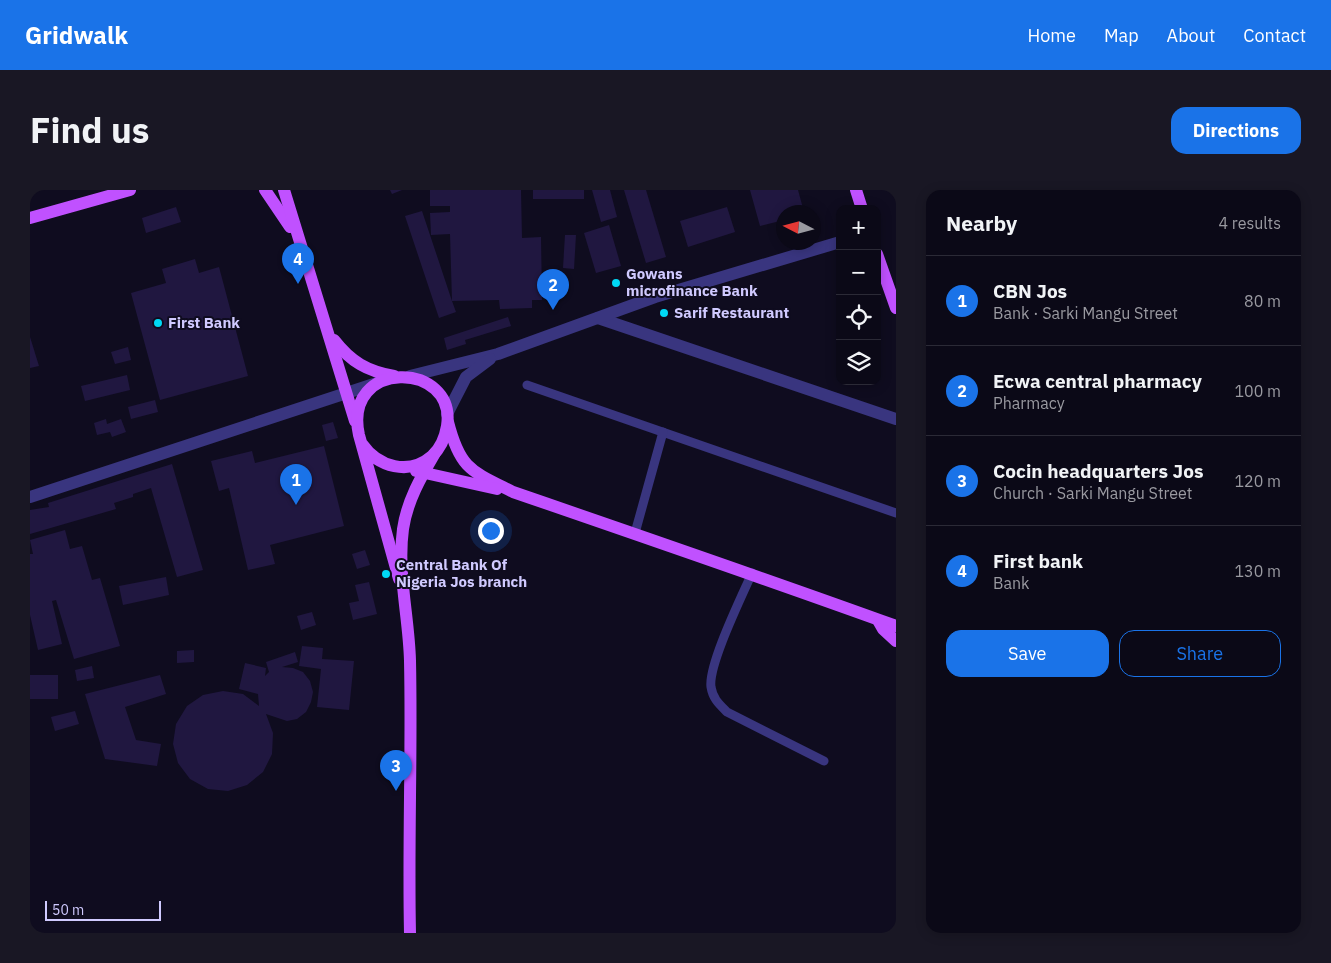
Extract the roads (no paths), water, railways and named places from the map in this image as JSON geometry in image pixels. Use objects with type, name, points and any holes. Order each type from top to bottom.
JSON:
[{"type":"main road","points":[[30,218],[130,190]]},
{"type":"main road","points":[[265,190],[297,238]]},
{"type":"main road","points":[[284,190],[297,238],[357,426],[383,528],[403,591]]},
{"type":"main road","points":[[856,190],[861,205]]},
{"type":"main road","points":[[881,265],[896,308]]},
{"type":"main road","points":[[328,332],[354,362],[364,368],[394,376],[410,376],[425,382],[437,392],[447,418],[454,446],[466,466],[479,475],[513,492]]},
{"type":"main road","points":[[357,426],[360,402],[380,382],[394,376]]},
{"type":"main road","points":[[410,933],[410,658],[403,591],[404,528],[410,502],[424,472],[444,440],[447,418]]},
{"type":"main road","points":[[362,444],[378,461],[513,492],[752,573],[812,594],[880,622],[896,626]]},
{"type":"main road","points":[[401,467],[423,462],[435,453]]},
{"type":"main road","points":[[880,622],[883,629],[896,641]]},
{"type":"street","points":[[410,376],[498,354],[655,297],[836,243]]},
{"type":"street","points":[[598,318],[896,419]]},
{"type":"street","points":[[447,418],[466,377],[477,367],[498,354]]},
{"type":"street","points":[[30,497],[380,382]]},
{"type":"lane","points":[[527,385],[896,513]]},
{"type":"lane","points":[[635,534],[663,432]]},
{"type":"lane","points":[[752,573],[715,664],[711,685],[715,700],[728,712],[824,761]]},
{"type":"place","name":"Gowans microfinance Bank","points":[[616,283]]},
{"type":"place","name":"First bank","points":[[298,284]]},
{"type":"place","name":"Ecwa central pharmacy","points":[[553,310]]},
{"type":"place","name":"Sarif Restaurant","points":[[664,313]]},
{"type":"place","name":"First Bank","points":[[158,323]]},
{"type":"place","name":"CBN Jos","points":[[296,505]]},
{"type":"place","name":"Central Bank Of Nigeria Jos branch","points":[[386,574]]},
{"type":"place","name":"Cocin headquarters Jos","points":[[396,791]]}]
